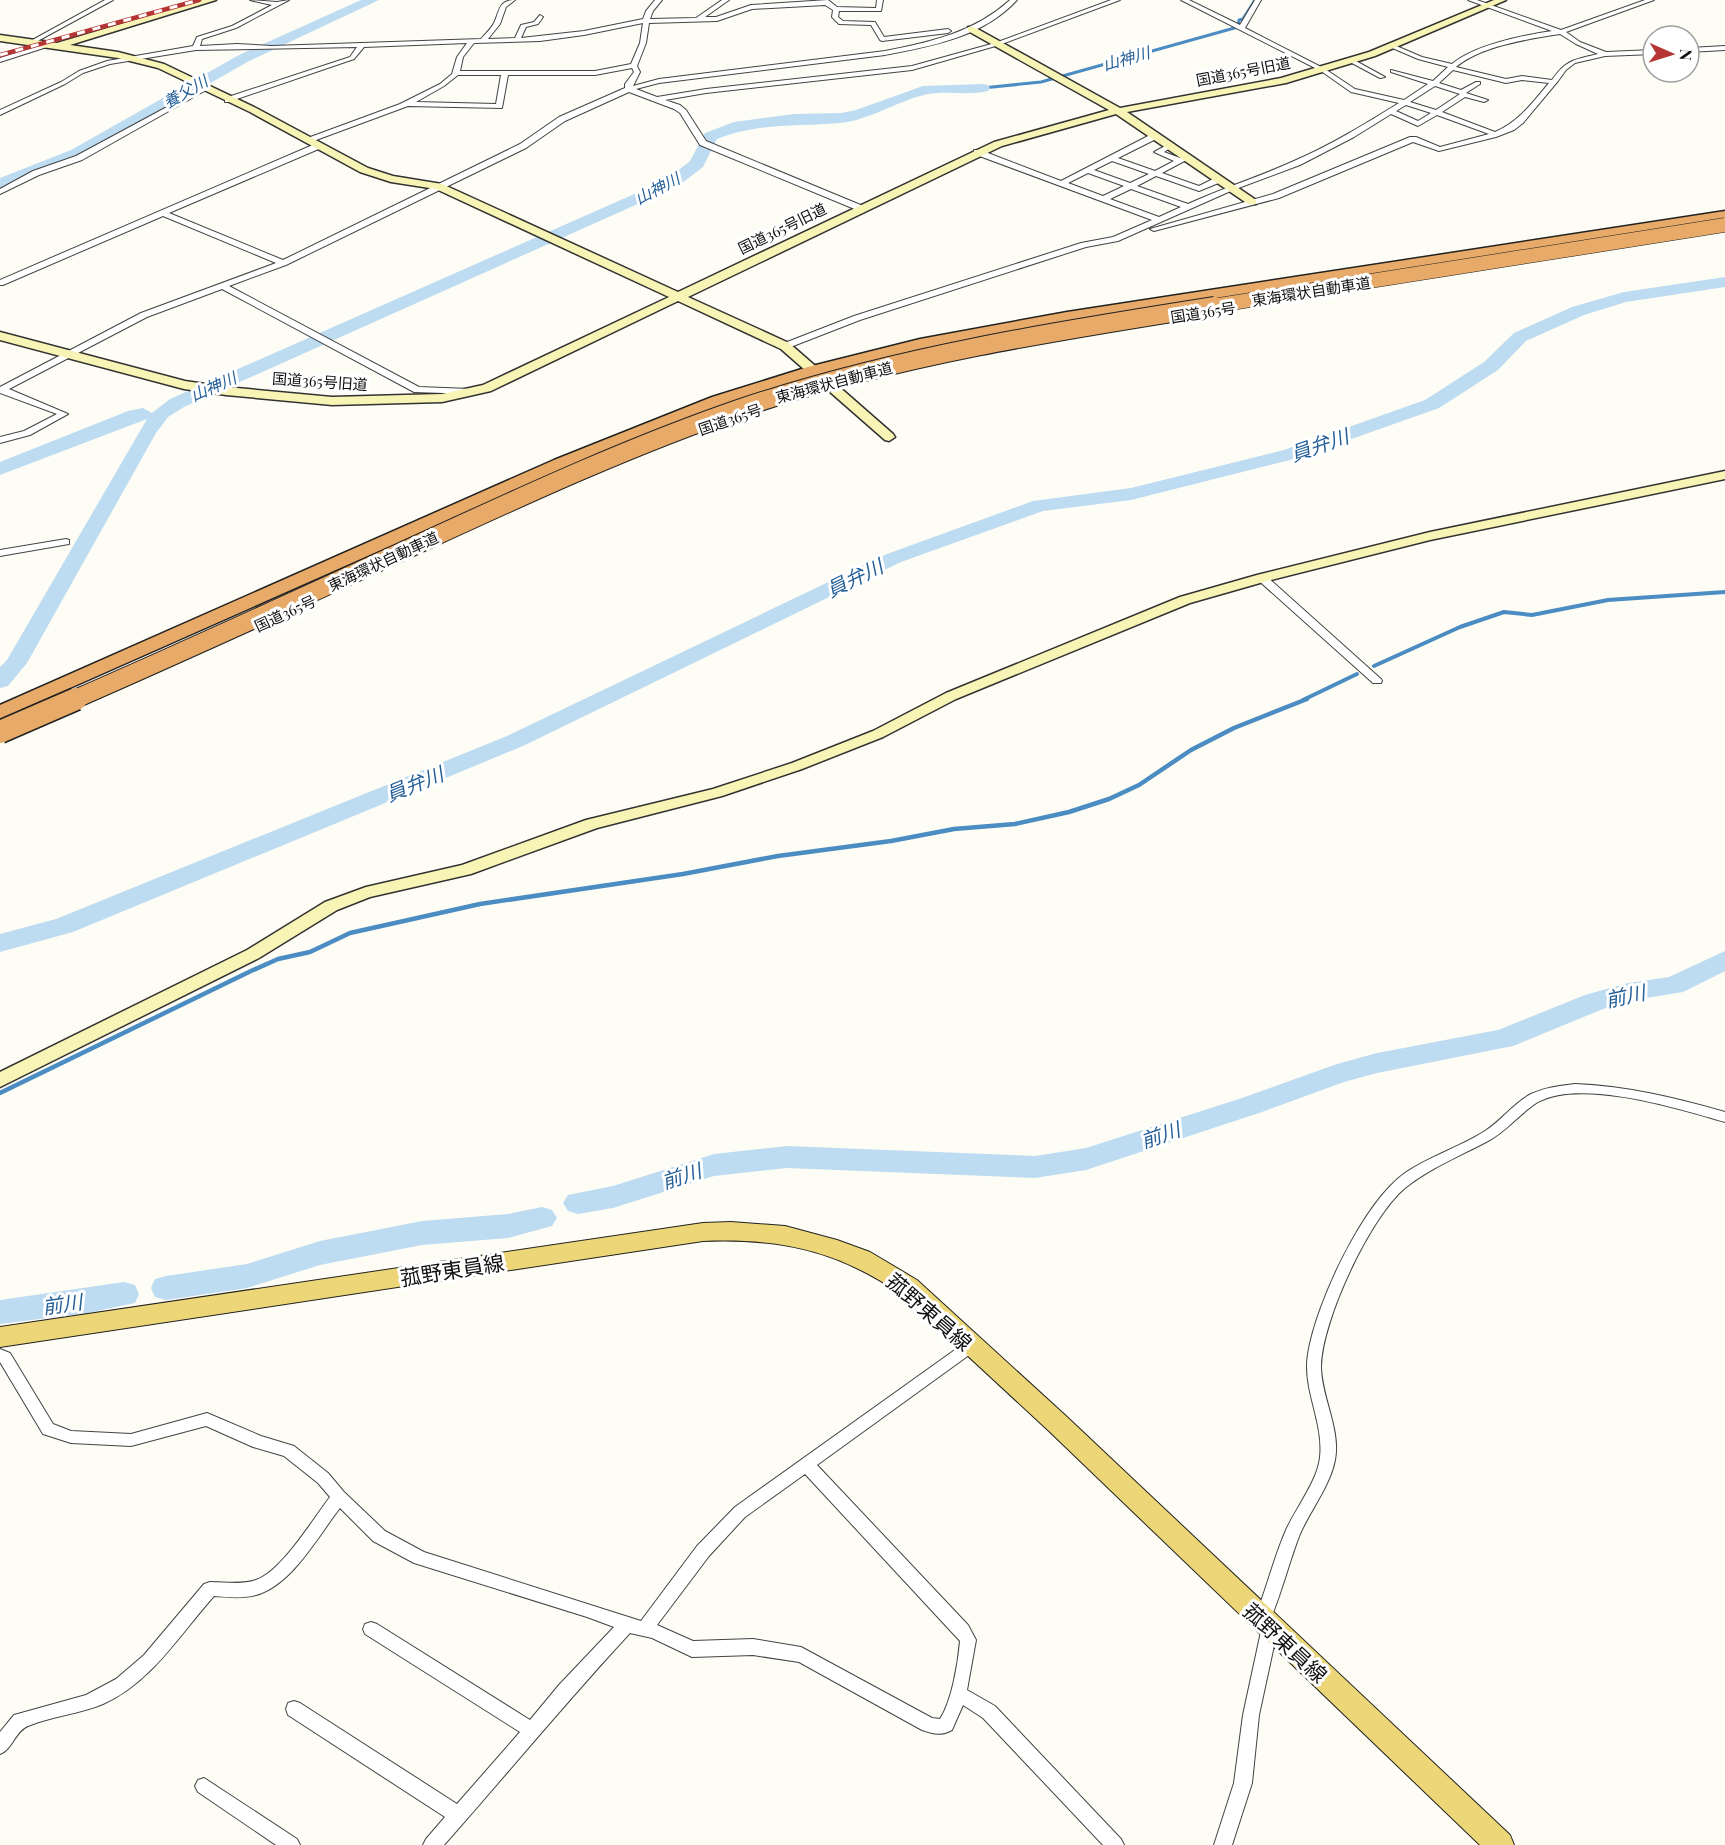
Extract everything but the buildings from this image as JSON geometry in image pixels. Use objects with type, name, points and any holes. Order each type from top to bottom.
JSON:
[{"type":"highway","name":"国道365号","points":[[0,713],[560,464],[718,401],[814,370],[920,344],[1045,321],[1725,215]]},
{"type":"highway","name":"東海環状自動車道","points":[[0,732],[195,647],[604,460],[675,432],[805,388],[918,359],[1020,337],[1725,225]]},
{"type":"highway","name":"国道365号","points":[[0,740],[599,469],[696,430],[833,386],[917,364],[1010,344],[1725,230]]},
{"type":"main road","name":"菰野東員線","points":[[0,1337],[653,1238],[720,1231],[762,1231],[797,1236],[856,1255],[909,1287],[1058,1424],[1500,1845]]},
{"type":"street","points":[[30,43],[110,0]]},
{"type":"street","points":[[0,60],[212,0]]},
{"type":"street","points":[[253,0],[278,4]]},
{"type":"street","points":[[196,48],[199,38],[234,27],[286,0]]},
{"type":"street","points":[[483,41],[497,24],[503,6],[512,0]]},
{"type":"street","points":[[634,66],[644,41],[644,22],[650,10],[659,0]]},
{"type":"street","points":[[697,20],[726,0]]},
{"type":"street","points":[[0,113],[91,67],[128,57],[196,48],[272,48],[517,40],[574,35],[644,22],[724,17],[751,7],[825,1],[836,9],[879,10],[880,0]]},
{"type":"street","points":[[1,389],[144,315],[283,263],[523,146],[562,119],[629,89],[659,81],[885,53],[916,47],[968,31],[990,20],[1014,0]]},
{"type":"street","points":[[657,99],[706,91],[912,68],[998,44],[1118,0]]},
{"type":"street","points":[[1184,0],[1323,69],[1353,91],[1404,102],[1467,122],[1495,134]]},
{"type":"street","points":[[1241,29],[1258,0]]},
{"type":"street","points":[[1471,0],[1561,32],[1578,43],[1605,54]]},
{"type":"street","name":"国道365号旧道","points":[[0,336],[184,385],[309,399],[375,401],[442,398],[470,392],[487,387],[977,152],[1006,141],[1118,111],[1268,85],[1352,61],[1502,0]]},
{"type":"street","points":[[1114,239],[1230,188],[1296,163],[1391,111],[1478,51],[1561,32],[1651,0]]},
{"type":"street","points":[[836,9],[835,17],[841,23],[873,23],[882,39],[968,31],[998,44],[1118,111],[1169,146],[1183,159],[1252,202]]},
{"type":"street","points":[[517,40],[523,26],[536,23],[540,17]]},
{"type":"street","points":[[0,38],[128,57],[161,66],[253,110],[313,144],[382,177],[438,186],[785,346],[889,436]]},
{"type":"street","points":[[456,74],[460,57],[472,41]]},
{"type":"street","points":[[228,100],[349,60],[356,55],[362,45]]},
{"type":"street","points":[[1392,46],[1419,58],[1506,81],[1522,78],[1554,82]]},
{"type":"street","points":[[1701,49],[1725,48]]},
{"type":"street","points":[[785,346],[868,315],[1074,248],[1286,192],[1413,139],[1439,149],[1495,134],[1520,121],[1563,69],[1573,62],[1605,54],[1641,52]]},
{"type":"street","points":[[1352,61],[1382,77]]},
{"type":"street","points":[[0,283],[408,104],[442,85],[456,74],[595,73],[634,66]]},
{"type":"street","points":[[629,89],[629,84],[638,72],[634,66]]},
{"type":"street","points":[[1393,71],[1484,100]]},
{"type":"street","points":[[408,104],[499,106],[505,73]]},
{"type":"street","points":[[1413,139],[1418,124],[1437,114],[1478,83]]},
{"type":"street","points":[[0,192],[36,173],[80,158],[201,85]]},
{"type":"street","points":[[629,89],[677,107],[707,144],[860,208]]},
{"type":"street","points":[[1391,111],[1418,124]]},
{"type":"street","points":[[1062,183],[1155,136]]},
{"type":"street","points":[[977,152],[1106,198],[1160,220]]},
{"type":"street","points":[[1112,158],[1198,189],[1218,180]]},
{"type":"street","points":[[1106,198],[1183,159]]},
{"type":"street","points":[[1087,170],[1189,207]]},
{"type":"street","points":[[163,213],[283,263]]},
{"type":"street","points":[[224,286],[417,390],[470,392]]},
{"type":"street","points":[[0,440],[27,433],[64,414],[1,389]]},
{"type":"street","points":[[0,1080],[254,954],[331,906],[366,892],[465,870],[592,824],[717,793],[797,766],[878,734],[951,696],[1185,600],[1262,578],[1430,536],[1725,475]]},
{"type":"street","points":[[0,553],[66,542]]},
{"type":"street","points":[[1262,578],[1377,681]]},
{"type":"street","points":[[1223,1845],[1243,1783],[1266,1623],[1293,1532],[1328,1459],[1327,1431],[1317,1396],[1315,1355],[1333,1298],[1363,1235],[1388,1196],[1412,1176],[1496,1131],[1535,1098],[1558,1090],[1617,1091],[1658,1099],[1725,1117]]},
{"type":"street","points":[[644,1629],[703,1551],[730,1522],[806,1464],[971,1346]]},
{"type":"street","points":[[0,1355],[5,1358],[48,1429],[71,1437],[131,1440],[207,1419],[258,1442],[289,1451],[323,1478],[379,1536],[420,1558],[588,1610],[644,1629],[692,1649],[753,1647],[801,1655],[938,1727],[944,1726],[958,1693],[968,1640],[962,1630],[806,1464]]},
{"type":"street","points":[[0,1746],[20,1721],[78,1706],[109,1693],[153,1655],[210,1589],[258,1587],[267,1582],[302,1550],[339,1497]]},
{"type":"street","points":[[432,1845],[531,1730],[627,1625]]},
{"type":"street","points":[[371,1629],[531,1730]]},
{"type":"street","points":[[958,1693],[989,1712],[1115,1845]]},
{"type":"street","points":[[294,1709],[459,1816]]},
{"type":"street","points":[[204,1786],[291,1845]]},
{"type":"waterway","name":"養父川","points":[[0,184],[77,153],[244,58],[372,0]]},
{"type":"waterway","name":"山神川","points":[[983,88],[1041,82],[1238,27],[1239,20],[1243,19],[1255,0]]},
{"type":"waterway","name":"山神川","points":[[0,681],[16,663],[147,432],[161,413],[177,403],[672,183],[697,164],[711,136],[734,127],[794,119],[841,118],[860,114],[923,90],[983,88]]},
{"type":"waterway","name":"員弁川","points":[[0,943],[64,926],[515,741],[894,558],[1040,505],[1131,494],[1291,454],[1432,404],[1491,366],[1520,337],[1578,311],[1624,297],[1725,282]]},
{"type":"waterway","name":"山神川","points":[[0,469],[135,415],[143,414]]},
{"type":"waterway","points":[[1374,666],[1460,627],[1504,612],[1532,615],[1608,600],[1725,592]]},
{"type":"waterway","points":[[1303,700],[1357,674]]},
{"type":"waterway","points":[[0,1093],[251,971],[278,959],[310,952],[350,933],[480,904],[683,874],[778,856],[891,841],[954,829],[1015,824],[1069,812],[1109,799],[1139,785],[1191,750],[1234,728],[1307,699]]},
{"type":"waterway","name":"前川","points":[[578,1203],[613,1197],[714,1165],[787,1157],[1035,1167],[1086,1159],[1252,1105],[1337,1074],[1377,1063],[1503,1039],[1594,1002],[1628,992],[1674,985],[1725,960]]},
{"type":"waterway","name":"前川","points":[[166,1288],[247,1276],[320,1253],[422,1233],[508,1226],[542,1218]]},
{"type":"waterway","name":"前川","points":[[0,1312],[124,1294]]},
{"type":"railway","points":[[0,55],[199,0]]}]
